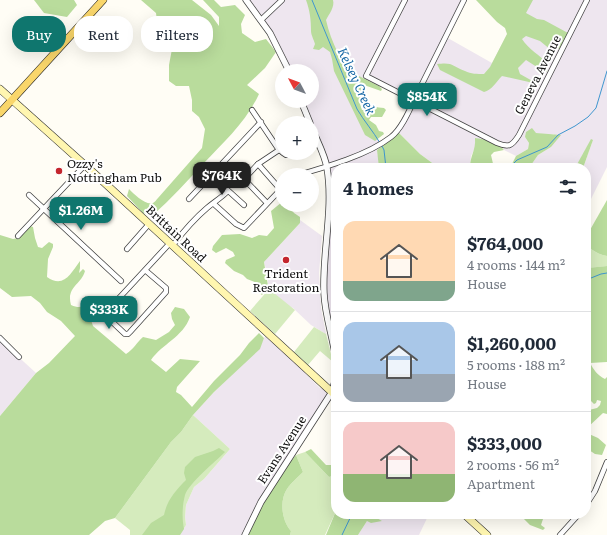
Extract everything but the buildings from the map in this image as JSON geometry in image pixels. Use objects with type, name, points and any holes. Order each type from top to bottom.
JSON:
[{"type":"main road","points":[[0,113],[103,0]]},
{"type":"main road","name":"Brittain Road","points":[[0,89],[331,391]]},
{"type":"main road","points":[[469,519],[486,535]]},
{"type":"street","points":[[246,0],[278,47],[286,64]]},
{"type":"street","points":[[261,20],[282,0]]},
{"type":"street","points":[[405,0],[366,76],[414,101]]},
{"type":"street","points":[[337,163],[377,146],[386,141],[398,130],[464,0]]},
{"type":"street","name":"Geneva Avenue","points":[[414,101],[497,143],[507,146],[511,145],[515,141],[587,0]]},
{"type":"street","points":[[252,110],[275,143]]},
{"type":"street","points":[[189,199],[212,176],[260,122]]},
{"type":"street","points":[[319,147],[327,167],[329,206],[324,270],[325,302],[331,337]]},
{"type":"street","points":[[267,203],[244,179],[258,164],[275,155]]},
{"type":"street","points":[[258,164],[275,182]]},
{"type":"street","points":[[18,236],[85,165]]},
{"type":"street","points":[[319,169],[331,165]]},
{"type":"street","points":[[212,176],[244,205]]},
{"type":"street","points":[[145,270],[166,288],[166,292],[130,332],[125,334],[106,316],[106,313],[145,270],[189,225],[228,191]]},
{"type":"street","points":[[214,204],[236,224],[244,228],[275,194]]},
{"type":"street","points":[[29,195],[122,281]]},
{"type":"street","points":[[127,249],[148,224]]},
{"type":"street","points":[[0,338],[19,357]]},
{"type":"street","name":"Evans Avenue","points":[[245,535],[261,502],[331,398]]},
{"type":"street","points":[[591,496],[601,479],[607,462]]},
{"type":"street","points":[[560,535],[574,519]]},
{"type":"shaded area","points":[[246,0],[464,0],[446,37],[492,63],[525,0],[607,0],[607,167],[591,199],[591,163],[585,163],[593,140],[578,163],[532,163],[538,155],[551,147],[554,134],[549,135],[535,133],[525,137],[529,143],[528,149],[516,156],[504,150],[503,147],[475,138],[476,146],[471,156],[470,163],[432,163],[420,154],[399,133],[398,130],[413,101],[366,76],[353,99],[380,143],[377,146],[379,163],[331,163],[331,333],[325,302],[329,206],[327,167],[319,146],[319,116],[308,116],[304,108],[319,108],[319,64],[286,64]]},
{"type":"shaded area","points":[[300,220],[322,236],[319,273],[321,308],[326,334],[311,325],[293,308],[287,305],[267,288],[268,278],[264,262],[300,223]]},
{"type":"shaded area","points":[[268,333],[304,366],[306,374],[320,388],[331,392],[331,394],[245,535],[180,535],[186,525],[186,505],[194,487],[204,479],[230,449],[193,415],[214,392],[259,349]]},
{"type":"shaded area","points":[[0,340],[36,373],[0,416]]},
{"type":"shaded area","points":[[378,519],[427,519],[419,535],[358,535],[367,521],[381,521]]},
{"type":"green space","points":[[34,0],[74,0],[77,5],[67,17],[44,13]]},
{"type":"green space","points":[[141,0],[192,0],[212,16],[156,16],[156,13]]},
{"type":"green space","points":[[203,0],[214,0],[221,7],[235,5],[245,15],[241,24],[242,33],[255,42],[266,39],[276,52],[265,68],[247,85],[259,94],[248,114],[227,140],[153,215],[143,213],[127,196],[129,189],[147,203],[153,203],[202,148],[205,129],[199,117],[192,111],[192,100],[189,86],[176,86],[169,81],[169,65],[171,52],[213,52],[213,18],[219,26],[219,17]]},
{"type":"green space","points":[[306,0],[333,0],[332,8],[326,20],[328,28],[334,45],[354,83],[359,76],[382,89],[381,91],[364,85],[359,101],[362,110],[374,107],[384,108],[386,110],[382,117],[371,117],[369,120],[376,125],[379,131],[383,132],[384,134],[375,141],[365,135],[334,71],[330,52],[323,47],[319,50],[313,49],[315,44],[311,33],[310,16]]},
{"type":"green space","points":[[476,0],[533,0],[526,13],[537,19],[544,20],[568,33],[559,49],[551,50],[540,41],[526,36],[522,39],[527,46],[548,64],[547,72],[526,60],[518,68],[520,74],[536,83],[535,85],[529,82],[502,76],[492,88],[484,92],[440,70],[437,64],[452,65],[470,73],[484,74],[490,67],[507,34],[505,28],[497,22]]},
{"type":"green space","points":[[532,128],[536,133],[561,135],[551,147],[538,155],[532,163],[512,163],[516,156],[528,149],[529,143],[525,137],[526,132]]},
{"type":"green space","points":[[399,133],[420,154],[432,163],[378,163],[377,150]]},
{"type":"green space","points":[[475,138],[495,143],[504,150],[494,152],[491,155],[493,163],[471,163],[475,146]]},
{"type":"green space","points":[[591,139],[593,140],[585,163],[578,163]]},
{"type":"green space","points":[[607,200],[607,256],[601,255],[591,248],[591,228]]},
{"type":"green space","points":[[275,208],[275,212],[293,212],[300,217],[300,223],[264,262],[268,286],[262,295],[259,293],[257,283],[234,271],[225,263],[226,260],[235,256],[233,252],[226,248],[216,253],[212,250],[213,246],[222,235],[240,234],[252,238],[259,235],[267,236],[274,228],[271,211]]},
{"type":"green space","points":[[30,226],[33,227],[38,247],[42,248],[49,242],[53,244],[48,259],[47,277],[58,281],[63,280],[70,274],[80,261],[79,273],[83,269],[85,271],[72,290],[70,299],[71,305],[75,307],[82,307],[97,301],[104,309],[101,314],[91,320],[93,326],[126,354],[143,337],[156,340],[169,332],[175,325],[171,313],[175,307],[184,309],[190,317],[187,324],[151,360],[166,372],[180,359],[200,361],[177,387],[176,392],[181,395],[192,407],[259,333],[264,338],[260,349],[214,392],[193,415],[181,432],[171,442],[115,518],[105,521],[89,535],[0,535],[0,416],[36,373],[49,363],[75,336],[61,321],[47,312],[40,303],[31,296],[12,297],[0,288],[0,235],[13,239],[18,238]]},
{"type":"green space","points":[[591,248],[601,255],[607,256],[607,266],[591,268]]},
{"type":"green space","points":[[607,266],[607,362],[591,363],[591,268]]},
{"type":"green space","points":[[269,289],[295,310],[275,334],[250,311]]},
{"type":"green space","points":[[314,327],[326,334],[331,360],[320,351],[308,365],[294,352]]},
{"type":"green space","points":[[591,365],[600,376],[605,379],[607,377],[607,414],[603,413],[591,424],[591,410],[597,408],[601,401],[597,400],[594,404],[591,401]]},
{"type":"green space","points":[[193,415],[230,449],[204,479],[194,487],[186,505],[186,525],[180,535],[130,535],[130,530],[115,518],[171,442],[181,432]]},
{"type":"green space","points":[[591,435],[598,438],[606,445],[602,455],[595,454],[591,451]]},
{"type":"green space","points":[[219,448],[225,452],[187,490],[183,504],[184,529],[180,535],[142,535],[151,523],[164,515],[165,510],[175,492],[186,480],[184,473],[185,467],[195,457]]},
{"type":"green space","points":[[311,449],[326,465],[331,465],[331,476],[329,477],[305,452]]},
{"type":"green space","points":[[305,452],[329,477],[331,476],[331,519],[332,519],[325,535],[290,535],[291,531],[285,522],[282,505],[283,499],[287,489],[303,472],[296,455]]},
{"type":"green space","points":[[296,455],[303,472],[287,489],[282,505],[285,522],[291,531],[290,535],[247,535],[275,483]]},
{"type":"green space","points":[[333,519],[379,519],[382,521],[371,523],[367,521],[358,535],[326,535]]},
{"type":"green space","points":[[524,519],[543,519],[541,525],[545,528],[543,530],[530,525]]},
{"type":"waterway","name":"Kelsey Creek","points":[[312,0],[357,109],[380,143]]},
{"type":"waterway","points":[[514,163],[517,160],[547,147],[558,135],[588,117],[596,108],[607,71]]},
{"type":"waterway","name":"Kelsey Creek","points":[[382,146],[385,163]]},
{"type":"waterway","points":[[591,278],[607,273]]},
{"type":"waterway","name":"Kelsey Creek","points":[[342,535],[350,519]]},
{"type":"place","name":"Ozzy's Nottingham Pub","points":[[59,171]]},
{"type":"place","name":"Trident Restoration","points":[[286,260]]}]
